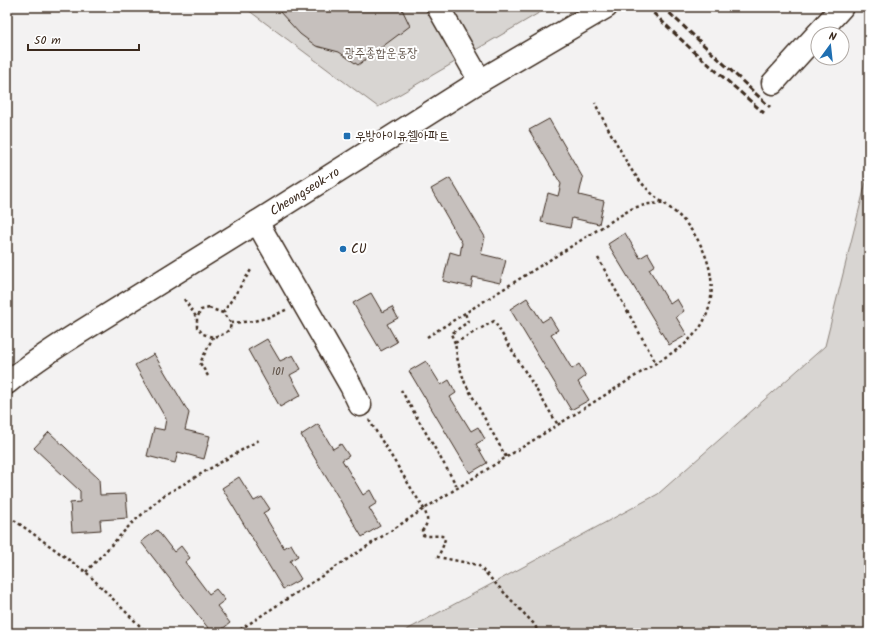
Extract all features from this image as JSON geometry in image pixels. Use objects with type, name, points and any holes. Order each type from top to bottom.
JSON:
[{"type":"street","points":[[438,7],[480,81]]},
{"type":"street","name":"Cheongseok-ro","points":[[7,383],[49,352],[480,81],[606,7]]},
{"type":"street","points":[[773,83],[842,7]]},
{"type":"street","points":[[257,222],[351,386],[360,405]]},
{"type":"path","points":[[235,633],[424,509],[682,346],[699,328],[705,317],[711,290],[711,275],[707,259],[700,243],[693,231],[682,219],[637,178],[595,103]]},
{"type":"path","points":[[428,337],[633,208],[649,204],[664,203]]},
{"type":"path","points":[[598,258],[656,363]]},
{"type":"path","points":[[223,314],[251,270]]},
{"type":"path","points":[[184,300],[197,318]]},
{"type":"path","points":[[231,323],[254,321],[273,316],[303,302]]},
{"type":"path","points":[[209,308],[223,314],[231,323],[230,329],[224,334],[213,336],[202,334],[197,327],[197,318],[201,310],[209,308]]},
{"type":"path","points":[[464,313],[468,322],[451,334],[455,343],[458,362],[464,382],[506,457]]},
{"type":"path","points":[[455,343],[494,321],[558,425]]},
{"type":"path","points":[[208,376],[200,364],[213,336]]},
{"type":"path","points":[[401,390],[458,488]]},
{"type":"path","points":[[360,405],[424,509],[428,518],[426,526],[422,531],[423,535],[428,537],[435,535],[442,536],[445,539],[438,556],[478,565],[534,624],[538,633]]},
{"type":"path","points":[[86,572],[131,524],[163,496],[259,440]]},
{"type":"path","points":[[14,520],[86,572],[148,633]]},
{"type":"green space","name":"광주종합운동장","points":[[244,7],[549,7],[378,107]]},
{"type":"green space","points":[[869,170],[869,633],[401,633],[658,494],[825,346]]},
{"type":"building","points":[[279,7],[401,7],[410,26],[358,65],[339,52],[316,46],[300,34],[279,11]]},
{"type":"building","points":[[549,119],[583,178],[579,195],[604,201],[599,224],[572,218],[570,228],[541,222],[548,193],[558,196],[561,184],[529,130]]},
{"type":"building","points":[[450,178],[485,237],[481,254],[506,260],[500,283],[473,277],[471,287],[443,281],[450,252],[460,255],[462,243],[431,189]]},
{"type":"building","points":[[625,233],[640,258],[648,253],[655,265],[649,269],[670,304],[677,299],[684,311],[676,317],[687,335],[669,345],[608,244]]},
{"type":"building","points":[[371,293],[382,312],[392,307],[398,318],[387,324],[397,342],[381,351],[353,303]]},
{"type":"building","points":[[527,298],[542,322],[550,317],[558,330],[551,334],[572,369],[579,364],[586,376],[578,382],[589,400],[571,410],[510,309]]},
{"type":"building","points":[[267,339],[280,361],[293,355],[301,369],[290,375],[301,395],[280,407],[248,350]]},
{"type":"building","points":[[154,354],[189,413],[185,430],[210,436],[204,459],[178,452],[175,463],[147,456],[154,428],[164,430],[166,419],[135,365]]},
{"type":"building","points":[[426,361],[441,385],[449,380],[456,393],[450,397],[471,431],[478,427],[485,439],[476,444],[487,463],[470,473],[409,371]]},
{"type":"building","points":[[318,424],[333,449],[341,444],[349,456],[342,460],[363,495],[370,490],[377,503],[369,508],[380,526],[362,537],[301,435]]},
{"type":"building","points":[[49,432],[99,479],[100,495],[126,494],[128,518],[100,520],[101,530],[72,532],[70,503],[80,502],[80,491],[34,448]]},
{"type":"building","points":[[239,477],[254,501],[262,497],[270,509],[263,513],[284,548],[291,544],[298,556],[290,561],[301,579],[283,589],[222,488]]},
{"type":"building","points":[[157,530],[174,552],[181,546],[190,558],[185,562],[209,594],[216,589],[225,600],[217,606],[230,623],[217,633],[212,633],[141,542]]},
{"type":"railway","points":[[647,7],[690,48],[764,113]]},
{"type":"railway","points":[[663,7],[770,107]]},
{"type":"place","name":"우방아이유쉘아파트","points":[[347,136]]},
{"type":"place","name":"CU","points":[[343,249]]}]
